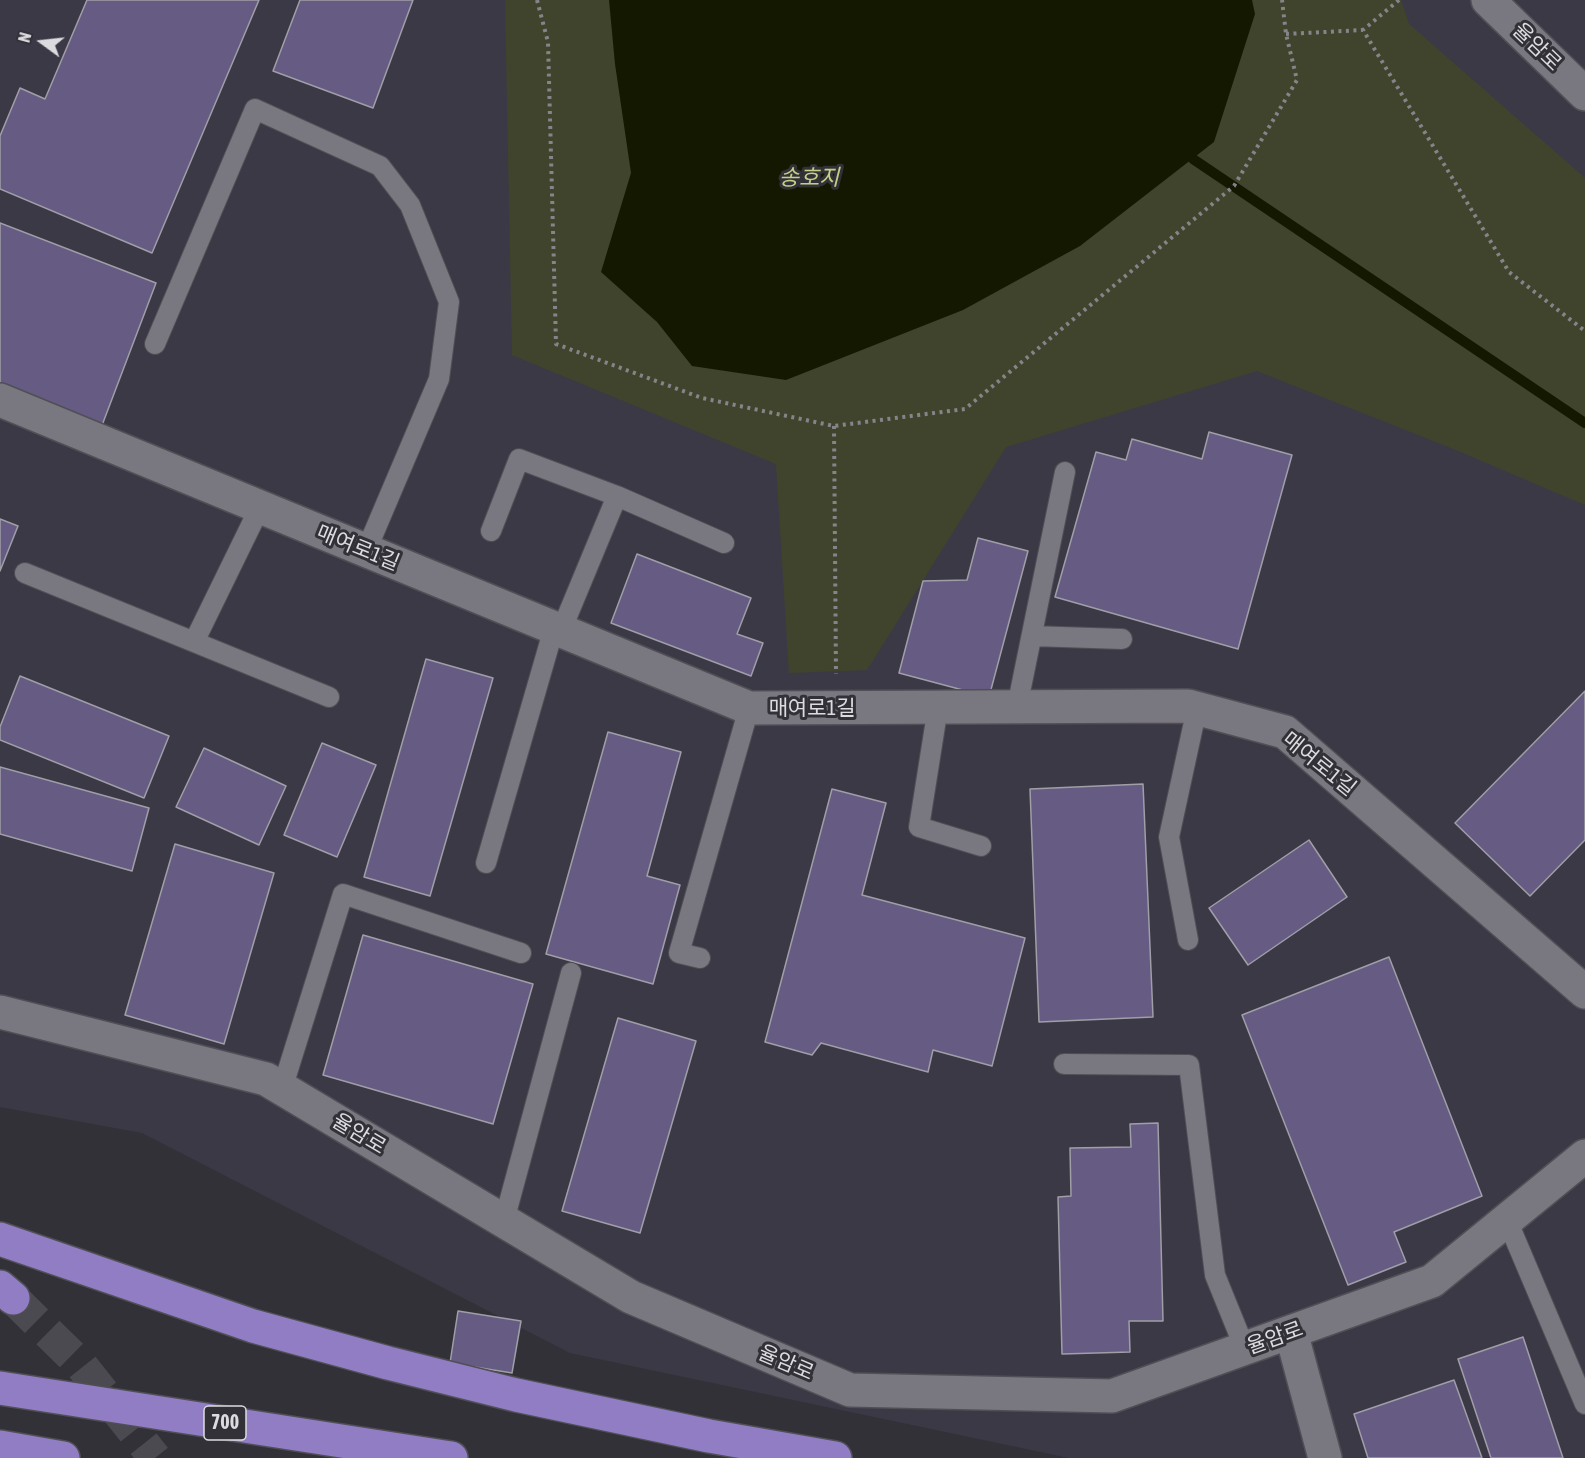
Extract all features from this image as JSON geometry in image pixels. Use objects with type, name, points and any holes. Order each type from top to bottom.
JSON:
[{"type":"highway","points":[[0,1239],[253,1326],[388,1363],[516,1395],[709,1436],[835,1458]]},
{"type":"highway","name":"700","points":[[0,1389],[451,1458]]},
{"type":"highway","points":[[0,1448],[63,1458]]},
{"type":"street","name":"율암로","points":[[1488,0],[1585,94]]},
{"type":"street","name":"매여로1길","points":[[0,400],[749,708],[1188,706],[1285,732],[1585,992]]},
{"type":"street","name":"율암로","points":[[0,1012],[266,1079],[631,1297],[850,1390],[1112,1396],[1432,1281],[1585,1156]]},
{"type":"street","points":[[1291,1332],[1325,1458]]},
{"type":"lane","points":[[154,344],[255,110],[380,166],[410,205],[449,302],[439,380],[366,551]]},
{"type":"lane","points":[[491,531],[519,459],[617,495],[724,543]]},
{"type":"lane","points":[[1017,707],[1065,472]]},
{"type":"lane","points":[[486,863],[557,629],[617,495]]},
{"type":"lane","points":[[194,642],[260,507]]},
{"type":"lane","points":[[25,573],[328,697]]},
{"type":"lane","points":[[1032,636],[1122,639]]},
{"type":"lane","points":[[938,707],[919,827],[981,846]]},
{"type":"lane","points":[[700,958],[679,953],[749,708]]},
{"type":"lane","points":[[1188,940],[1169,837],[1197,708]]},
{"type":"lane","points":[[282,1089],[343,894],[521,953]]},
{"type":"lane","points":[[504,1221],[571,973]]},
{"type":"lane","points":[[1064,1064],[1189,1065],[1215,1275],[1245,1348]]},
{"type":"lane","points":[[1507,1220],[1585,1404]]},
{"type":"path","points":[[537,0],[548,42],[556,344],[702,398],[834,426],[966,409],[1234,186],[1298,80],[1286,34],[1282,0]]},
{"type":"path","points":[[1286,34],[1363,30],[1399,0]]},
{"type":"path","points":[[1363,30],[1509,272],[1585,331]]},
{"type":"path","points":[[834,426],[837,708]]},
{"type":"shaded area","points":[[0,0],[1585,0],[1585,1458],[1069,1458],[570,1353],[142,1133],[0,1107]]},
{"type":"shaded area","points":[[505,0],[1401,0],[1409,24],[1585,178],[1585,505],[1456,450],[1257,371],[1006,447],[867,670],[789,673],[776,464],[512,355]]},
{"type":"water","name":"송호지","points":[[609,0],[1252,0],[1255,14],[1214,142],[1080,246],[963,310],[786,380],[692,366],[657,322],[601,272],[631,173],[615,64]]},
{"type":"building","points":[[87,0],[259,0],[152,253],[0,189],[0,136],[20,88],[45,99]]},
{"type":"building","points":[[300,0],[413,0],[373,108],[273,71]]},
{"type":"building","points":[[0,223],[156,283],[101,428],[0,389]]},
{"type":"building","points":[[1209,432],[1292,455],[1238,649],[1055,597],[1096,452],[1126,460],[1132,439],[1202,459]]},
{"type":"building","points":[[0,519],[18,526],[0,571]]},
{"type":"building","points":[[978,538],[1028,551],[989,697],[899,673],[923,581],[967,580]]},
{"type":"building","points":[[637,554],[751,598],[737,634],[763,643],[751,676],[611,623]]},
{"type":"building","points":[[426,659],[493,678],[430,896],[364,877]]},
{"type":"building","points":[[20,676],[169,736],[144,798],[0,740],[0,727]]},
{"type":"building","points":[[1585,691],[1585,840],[1530,896],[1455,823]]},
{"type":"building","points":[[608,732],[681,752],[647,876],[680,885],[653,984],[546,954]]},
{"type":"building","points":[[322,743],[376,765],[337,857],[284,835]]},
{"type":"building","points":[[204,748],[286,786],[259,845],[176,807]]},
{"type":"building","points":[[0,767],[149,808],[132,871],[0,834]]},
{"type":"building","points":[[1143,784],[1153,1017],[1039,1022],[1030,789]]},
{"type":"building","points":[[832,789],[886,803],[862,895],[1025,938],[992,1066],[933,1050],[928,1072],[821,1043],[812,1055],[765,1042]]},
{"type":"building","points":[[1309,840],[1347,897],[1248,965],[1209,908]]},
{"type":"building","points":[[175,844],[274,873],[224,1044],[125,1015]]},
{"type":"building","points":[[363,935],[533,984],[493,1124],[323,1075]]},
{"type":"building","points":[[1389,957],[1482,1196],[1394,1232],[1406,1262],[1348,1285],[1242,1015]]},
{"type":"building","points":[[618,1018],[696,1041],[640,1233],[562,1211]]},
{"type":"building","points":[[1158,1123],[1163,1321],[1129,1321],[1130,1352],[1062,1354],[1058,1197],[1071,1196],[1070,1148],[1131,1147],[1130,1124]]},
{"type":"building","points":[[458,1311],[521,1321],[512,1373],[450,1363]]},
{"type":"building","points":[[1523,1337],[1563,1458],[1491,1458],[1458,1359]]},
{"type":"building","points":[[1454,1380],[1482,1458],[1368,1458],[1354,1414]]},
{"type":"waterway","points":[[1193,159],[1585,423]]},
{"type":"tunnel","points":[[13,1298],[81,1365],[155,1458]]}]
